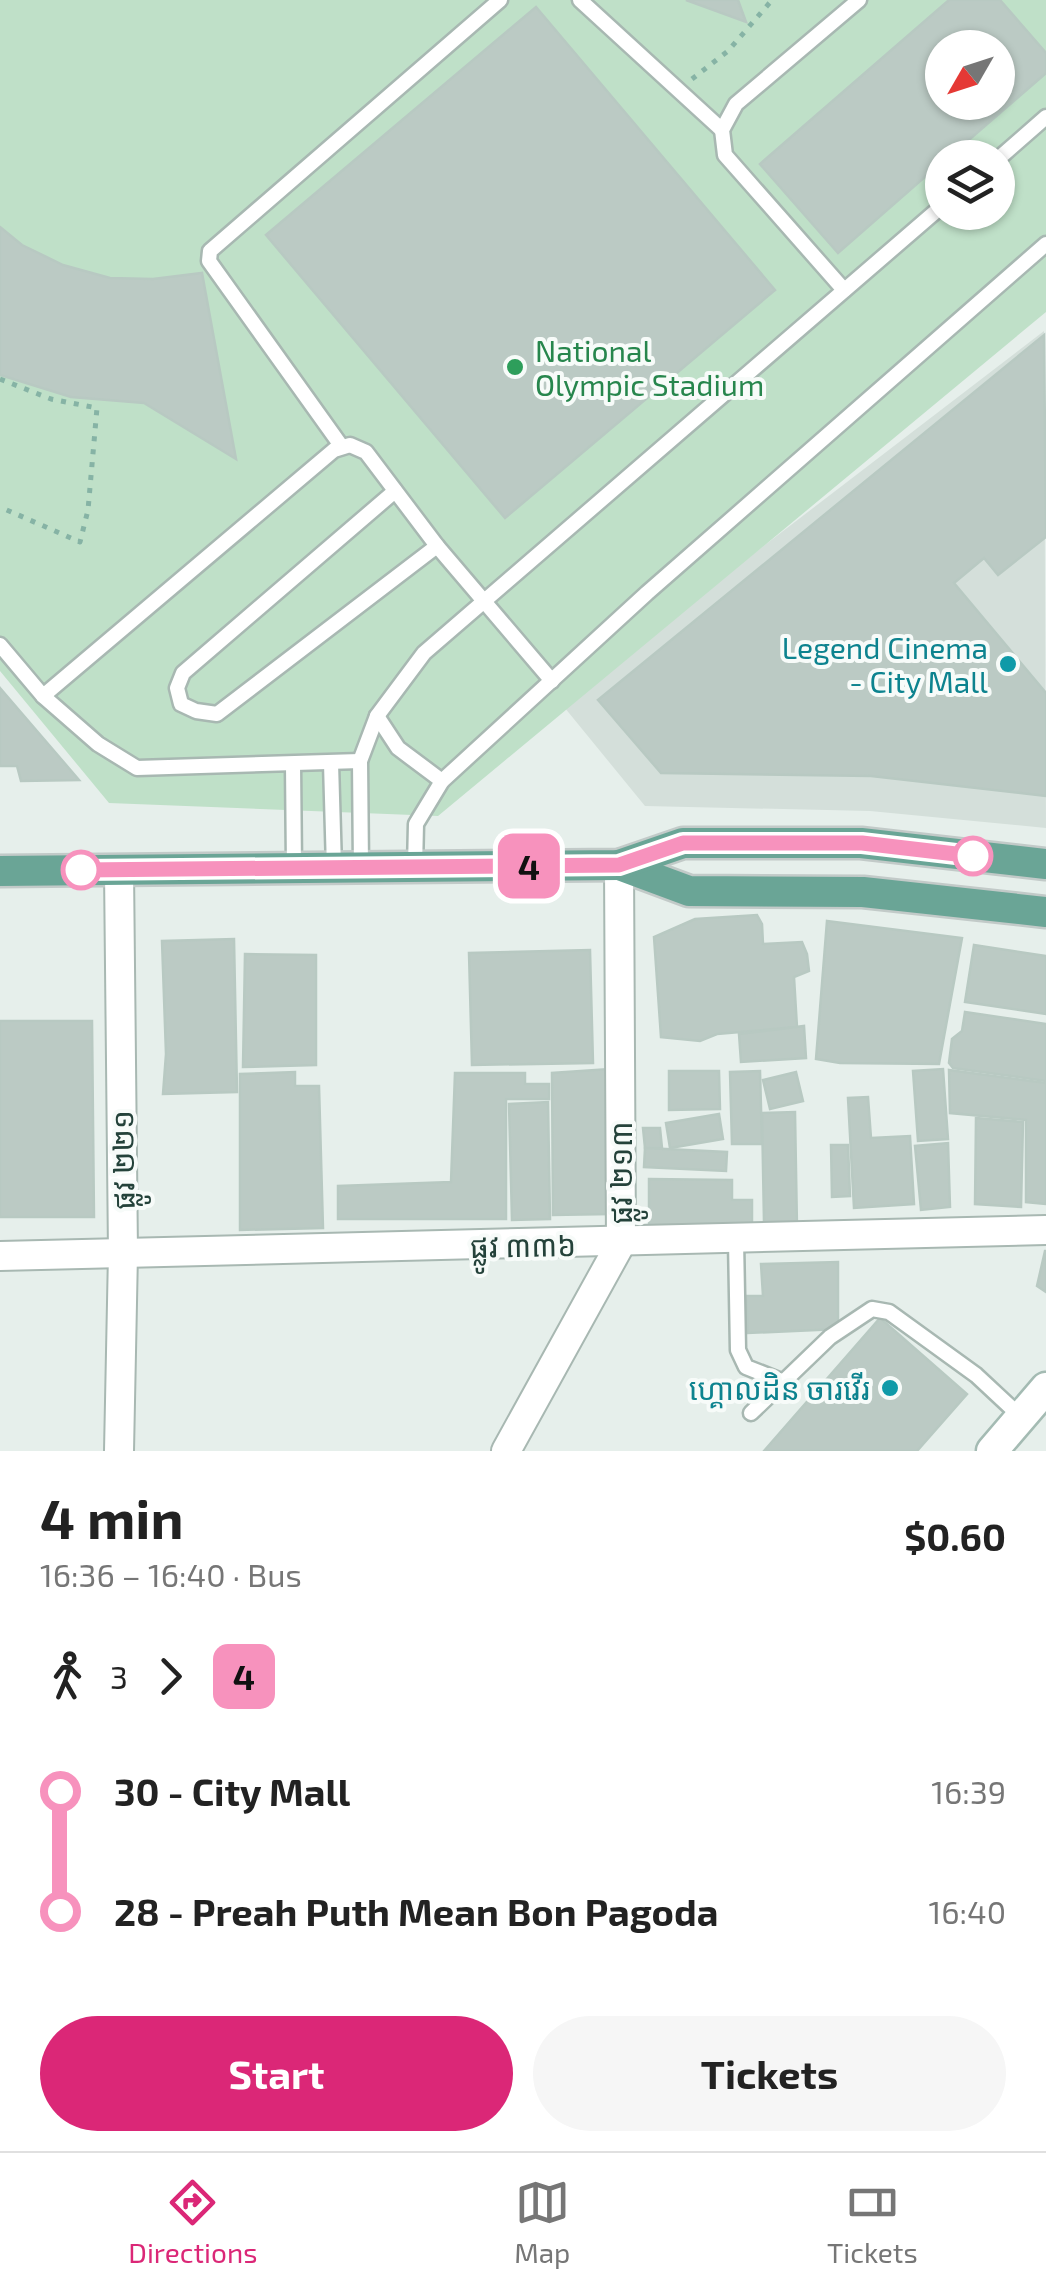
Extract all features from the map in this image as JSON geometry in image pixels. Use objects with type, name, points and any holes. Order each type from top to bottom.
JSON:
[{"type":"main road","points":[[0,871],[619,865],[683,843],[862,843],[1046,864]]},
{"type":"main road","points":[[619,865],[689,891],[863,892],[1046,912]]},
{"type":"main road","points":[[992,1451],[1046,1388]]},
{"type":"street","name":"ផ្លូវ ២១៣","points":[[506,1451],[620,1242],[619,865]]},
{"type":"street","name":"ផ្លូវ ២២១","points":[[119,870],[123,1253],[119,1451]]},
{"type":"street","name":"ផ្លូវ ៣៣៦","points":[[0,1256],[1046,1230]]},
{"type":"lane","points":[[342,448],[209,261],[210,251],[500,0]]},
{"type":"lane","points":[[580,0],[722,130]]},
{"type":"lane","points":[[844,290],[725,154],[722,130],[736,104],[859,0]]},
{"type":"lane","points":[[1015,143],[1046,117]]},
{"type":"lane","points":[[348,868],[360,761],[377,716],[424,653],[925,221]]},
{"type":"lane","points":[[415,866],[416,824],[442,781],[647,593],[1046,244]]},
{"type":"lane","points":[[43,696],[334,450],[350,444],[366,452],[437,546],[552,681]]},
{"type":"lane","points":[[395,491],[182,674],[177,688],[181,704],[196,712],[217,714],[437,546]]},
{"type":"lane","points":[[0,645],[43,696],[98,744],[137,768],[360,761]]},
{"type":"lane","points":[[377,716],[398,748],[442,781]]},
{"type":"lane","points":[[331,763],[348,868]]},
{"type":"lane","points":[[293,765],[294,868]]},
{"type":"lane","points":[[736,1240],[738,1350],[746,1368],[784,1382]]},
{"type":"lane","points":[[751,1414],[851,1321],[872,1310],[889,1312],[976,1375],[1021,1416]]},
{"type":"path","points":[[678,90],[728,50],[772,0]]},
{"type":"path","points":[[0,379],[51,399],[97,408],[88,510],[80,542],[0,507]]},
{"type":"shaded area","points":[[1044,331],[1046,828],[870,811],[645,806],[560,702]]},
{"type":"green space","points":[[0,0],[1046,0],[1046,312],[438,816],[109,803],[0,671]]},
{"type":"building","points":[[686,0],[738,0],[746,22]]},
{"type":"building","points":[[949,0],[1000,0],[1046,53],[1046,73],[1015,100],[1015,30],[925,30],[925,120],[992,120],[969,140],[925,140],[925,177],[838,253],[760,164]]},
{"type":"building","points":[[536,7],[775,290],[505,518],[266,235]]},
{"type":"building","points":[[0,227],[22,245],[63,265],[110,278],[153,279],[202,273],[236,459],[144,403],[71,397],[0,375]]},
{"type":"building","points":[[1044,335],[1046,537],[998,575],[984,558],[954,583],[1046,693],[1046,796],[871,776],[661,773],[598,700]]},
{"type":"building","points":[[0,688],[79,780],[21,781],[17,766],[0,766]]},
{"type":"building","points":[[757,915],[762,924],[763,944],[802,942],[807,954],[809,971],[794,977],[797,1027],[717,1034],[700,1041],[661,1037],[654,937],[695,919]]},
{"type":"building","points":[[827,921],[962,938],[939,1064],[840,1063],[816,1059]]},
{"type":"building","points":[[234,939],[237,1092],[163,1094],[166,1054],[162,941]]},
{"type":"building","points":[[974,945],[1046,956],[1046,1014],[965,1002]]},
{"type":"building","points":[[590,950],[593,1063],[472,1065],[469,953]]},
{"type":"building","points":[[245,954],[316,955],[316,1065],[243,1067]]},
{"type":"building","points":[[965,1012],[1046,1024],[1046,1081],[953,1068],[949,1063],[952,1039],[962,1031]]},
{"type":"building","points":[[0,1021],[92,1021],[94,1217],[0,1217]]},
{"type":"building","points":[[804,1026],[806,1058],[741,1062],[739,1034]]},
{"type":"building","points":[[609,1069],[611,1214],[553,1215],[552,1073]]},
{"type":"building","points":[[943,1069],[948,1139],[918,1141],[913,1071]]},
{"type":"building","points":[[949,1070],[1046,1083],[1046,1204],[1026,1202],[1026,1120],[950,1113]]},
{"type":"building","points":[[669,1071],[719,1071],[720,1109],[669,1110]]},
{"type":"building","points":[[760,1071],[762,1144],[732,1144],[730,1072]]},
{"type":"building","points":[[295,1072],[295,1086],[319,1086],[323,1228],[240,1230],[240,1074]]},
{"type":"building","points":[[796,1072],[803,1101],[770,1109],[763,1080]]},
{"type":"building","points":[[455,1073],[525,1073],[525,1084],[549,1084],[549,1099],[506,1099],[506,1219],[338,1219],[338,1186],[451,1182]]},
{"type":"building","points":[[868,1097],[871,1138],[910,1136],[914,1204],[854,1208],[848,1098]]},
{"type":"building","points":[[548,1102],[550,1219],[512,1220],[509,1104]]},
{"type":"building","points":[[795,1112],[797,1227],[764,1222],[762,1113]]},
{"type":"building","points":[[719,1114],[723,1139],[670,1148],[666,1123]]},
{"type":"building","points":[[976,1118],[1023,1122],[1021,1207],[975,1204]]},
{"type":"building","points":[[643,1128],[660,1128],[662,1148],[645,1148]]},
{"type":"building","points":[[948,1143],[950,1207],[921,1210],[915,1146]]},
{"type":"building","points":[[831,1145],[848,1145],[850,1196],[832,1197]]},
{"type":"building","points":[[645,1148],[727,1152],[726,1171],[644,1167]]},
{"type":"building","points":[[649,1179],[732,1180],[732,1200],[752,1200],[752,1228],[649,1228]]},
{"type":"building","points":[[1046,1251],[1046,1292],[1037,1286]]},
{"type":"building","points":[[838,1262],[838,1329],[748,1333],[746,1296],[763,1296],[761,1264]]},
{"type":"building","name":"ហ្គោលដិន ចារវើរ","points":[[880,1318],[967,1394],[917,1451],[764,1451]]},
{"type":"bus line","name":"4","points":[[81,870],[619,865],[683,843],[862,843],[973,856]]},
{"type":"place","name":"National Olympic Stadium","points":[[515,367]]},
{"type":"place","name":"Legend Cinema - City Mall","points":[[1008,664]]},
{"type":"place","name":"ហ្គោលដិន ចារវើរ","points":[[890,1388]]}]
